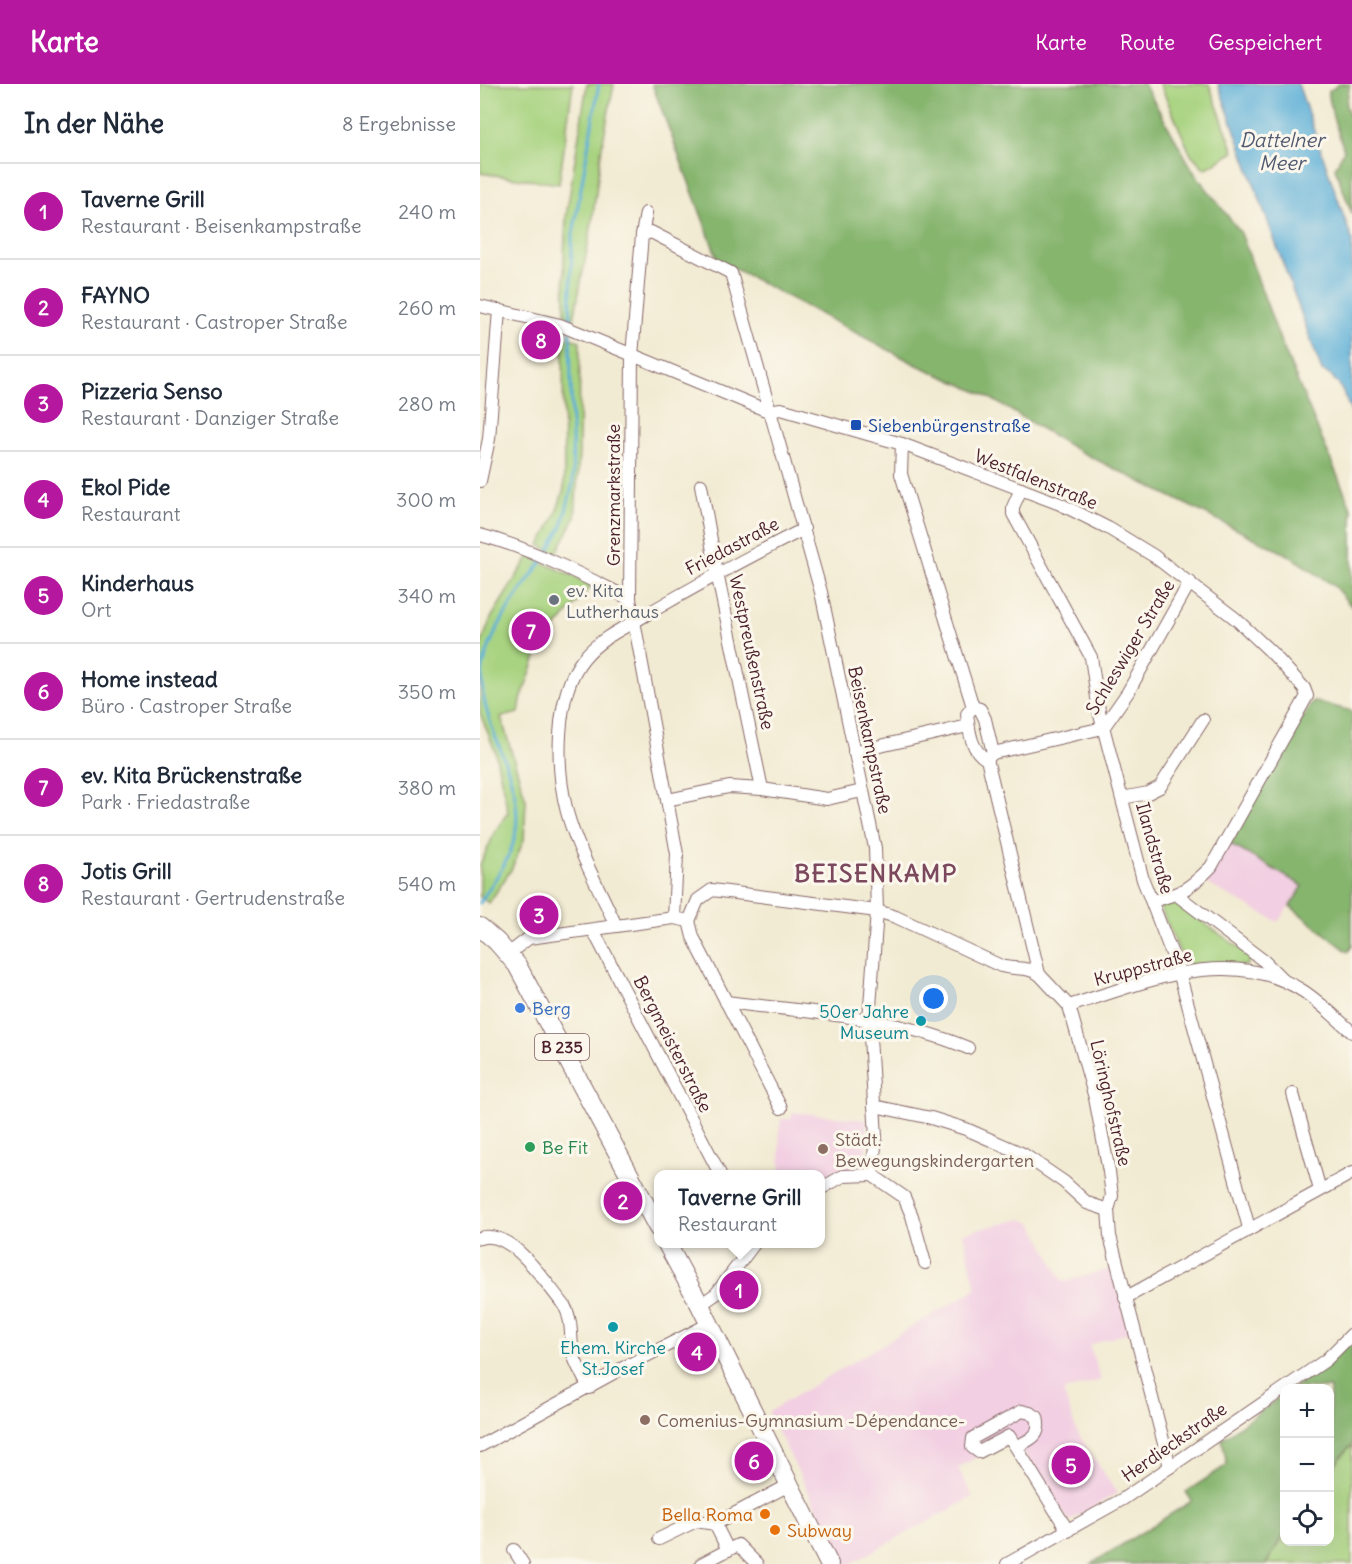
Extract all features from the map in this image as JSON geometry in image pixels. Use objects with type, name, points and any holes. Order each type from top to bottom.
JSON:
[{"type":"main road","name":"B 235","points":[[480,927],[508,954],[523,975],[654,1221]]},
{"type":"main road","points":[[669,1248],[829,1564]]},
{"type":"street","name":"Grenzmarkstraße","points":[[646,213],[642,235],[632,356],[630,599],[677,855],[674,918]]},
{"type":"street","points":[[642,235],[651,232],[731,273],[768,411]]},
{"type":"street","points":[[480,306],[560,325],[768,411]]},
{"type":"street","points":[[480,481],[489,439],[499,310]]},
{"type":"street","name":"Westfalenstraße","points":[[768,411],[781,409],[902,444],[1060,504],[1108,528],[1154,556],[1236,619],[1304,688],[1307,696],[1211,867],[1193,885],[1177,895]]},
{"type":"street","name":"Beisenkampstraße","points":[[768,411],[821,592],[875,848],[877,911],[869,1020],[876,1137],[872,1175]]},
{"type":"street","name":"Löringhofstraße","points":[[902,444],[901,474],[972,707]]},
{"type":"street","name":"Westpreußenstraße","points":[[701,486],[762,789]]},
{"type":"street","name":"Ilandstraße","points":[[1022,489],[1013,507],[1013,514],[1091,657],[1095,692],[1103,729],[1143,880],[1179,972],[1249,1228]]},
{"type":"street","name":"Friedastraße","points":[[616,926],[585,859],[567,812],[561,778],[561,727],[568,687],[583,658],[611,634],[717,573],[804,529]]},
{"type":"street","points":[[480,535],[552,560],[630,599]]},
{"type":"street","name":"Schleswiger Straße","points":[[990,756],[1103,729],[1128,692],[1190,582]]},
{"type":"street","name":"Löringhofstraße","points":[[972,707],[967,714],[968,726],[979,756],[990,756]]},
{"type":"street","name":"Löringhofstraße","points":[[972,707],[980,709],[985,719],[990,756],[1039,974],[1069,1006],[1095,1098],[1112,1196],[1108,1210],[1110,1236],[1170,1467]]},
{"type":"street","points":[[1122,798],[1148,793],[1160,787],[1203,720]]},
{"type":"street","points":[[854,752],[968,726]]},
{"type":"street","points":[[667,800],[729,787],[762,789],[827,800],[862,791]]},
{"type":"street","points":[[781,1108],[693,938],[689,921],[698,900],[712,890],[877,911],[896,917],[1001,966],[1013,969],[1029,968],[1039,974]]},
{"type":"street","points":[[1152,902],[1177,895],[1264,961],[1284,981]]},
{"type":"street","points":[[508,954],[529,938],[674,918],[689,921]]},
{"type":"street","name":"Bergmeisterstraße","points":[[593,930],[718,1170]]},
{"type":"street","name":"Kruppstraße","points":[[1069,1006],[1179,972],[1215,968],[1250,971],[1284,981],[1303,991],[1352,1032]]},
{"type":"street","points":[[726,1002],[869,1020],[947,1039],[968,1048]]},
{"type":"street","points":[[1293,1094],[1320,1190]]},
{"type":"street","points":[[874,1106],[931,1118],[966,1129],[1023,1154],[1064,1182],[1087,1203],[1108,1210]]},
{"type":"street","points":[[1125,1298],[1352,1173]]},
{"type":"street","points":[[825,1186],[843,1176],[872,1175],[904,1197],[912,1216],[925,1263]]},
{"type":"street","points":[[480,1238],[498,1238],[520,1251],[564,1305],[569,1314],[572,1329],[574,1356],[589,1388]]},
{"type":"street","points":[[700,1305],[716,1294],[751,1248]]},
{"type":"street","points":[[480,1446],[709,1324]]},
{"type":"street","name":"Herdieckstraße","points":[[1007,1564],[1123,1499],[1326,1360],[1352,1334]]},
{"type":"street","points":[[1016,1447],[1036,1436],[1040,1427],[1037,1417],[1030,1413],[1022,1412],[973,1438],[972,1447],[979,1452],[1009,1436],[1068,1531]]},
{"type":"street","points":[[659,1539],[696,1521],[715,1524],[789,1485]]},
{"type":"street","points":[[715,1524],[728,1550]]},
{"type":"street","points":[[701,1564],[738,1545],[757,1564]]},
{"type":"street","points":[[514,1550],[523,1564]]},
{"type":"shaded area","points":[[1228,843],[1303,886],[1278,922],[1204,882]]},
{"type":"shaded area","name":"Städt. Bewegungskindergarten","points":[[793,1112],[867,1120],[865,1167],[836,1170],[825,1177],[825,1170],[781,1170],[779,1131],[781,1119],[791,1119]]},
{"type":"shaded area","points":[[1022,1219],[1033,1224],[1063,1282],[1114,1268],[1129,1332],[1089,1345],[1101,1380],[1063,1391],[1076,1430],[1117,1493],[1069,1521],[1013,1437],[958,1468],[973,1497],[850,1564],[845,1564],[768,1412],[976,1289],[963,1233]]},
{"type":"green space","points":[[480,84],[573,84],[559,184],[480,173]]},
{"type":"green space","points":[[587,84],[614,84],[574,319],[565,315],[566,217]]},
{"type":"green space","points":[[652,84],[1144,84],[1194,172],[1241,233],[1280,340],[1352,510],[1352,607],[1334,586],[1288,555],[1075,449],[985,395],[917,365],[718,260]]},
{"type":"green space","points":[[1160,84],[1209,84],[1234,152],[1205,169],[1190,153]]},
{"type":"green space","points":[[1339,84],[1350,84],[1346,105],[1352,123],[1352,214],[1335,168],[1344,150],[1333,117],[1328,92]]},
{"type":"green space","points":[[563,336],[580,341],[579,453],[575,518],[556,554],[540,546],[555,516],[564,489]]},
{"type":"green space","points":[[529,556],[592,585],[539,648],[521,700],[519,713],[501,717],[526,800],[524,840],[511,870],[489,903],[480,897],[480,865],[495,832],[508,812],[495,751],[480,713],[480,647],[491,618]]},
{"type":"green space","points":[[1313,701],[1352,711],[1352,946],[1348,952],[1290,906],[1303,886],[1228,843]]},
{"type":"green space","points":[[1173,901],[1252,957],[1246,966],[1185,964],[1159,905]]},
{"type":"green space","points":[[1352,1341],[1352,1447],[1349,1447],[1334,1467],[1334,1384],[1298,1384]]},
{"type":"green space","points":[[1280,1397],[1280,1541],[1266,1564],[1091,1564],[1192,1501],[1186,1492],[1227,1465],[1222,1439]]},
{"type":"green space","points":[[1349,1447],[1352,1447],[1352,1564],[1266,1564],[1280,1541],[1280,1546],[1334,1546],[1334,1467]]},
{"type":"water","name":"Dattelner Meer","points":[[1218,84],[1298,84],[1352,240],[1352,414],[1338,383],[1322,371]]},
{"type":"waterway","points":[[570,326],[572,240],[599,84]]},
{"type":"waterway","points":[[547,554],[562,526],[573,483],[570,332]]},
{"type":"waterway","points":[[480,903],[507,859],[515,837],[517,821],[514,791],[484,701],[483,667],[500,624],[543,560]]},
{"type":"place","name":"Jotis Grill","points":[[541,340]]},
{"type":"place","name":"Siebenbürgenstraße","points":[[856,425]]},
{"type":"place","name":"ev. Kita Lutherhaus","points":[[554,600]]},
{"type":"place","name":"ev. Kita Brückenstraße","points":[[531,631]]},
{"type":"place","name":"Pizzeria Senso","points":[[539,915]]},
{"type":"place","name":"Berg","points":[[520,1008]]},
{"type":"place","name":"50er Jahre Museum","points":[[921,1021]]},
{"type":"place","name":"Be Fit","points":[[530,1147]]},
{"type":"place","name":"Städt. Bewegungskindergarten","points":[[823,1149]]},
{"type":"place","name":"FAYNO","points":[[623,1201]]},
{"type":"place","name":"Taverne Grill","points":[[739,1290]]},
{"type":"place","name":"Ehem. Kirche St.Josef","points":[[613,1327]]},
{"type":"place","name":"Ekol Pide","points":[[697,1352]]},
{"type":"place","name":"Comenius-Gymnasium -Dépendance-","points":[[645,1420]]},
{"type":"place","name":"Home instead","points":[[754,1461]]},
{"type":"place","name":"Kinderhaus","points":[[1071,1465]]},
{"type":"place","name":"Bella Roma","points":[[765,1514]]},
{"type":"place","name":"Subway","points":[[775,1530]]},
{"type":"district","name":"BEISENKAMP","points":[[876,873]]}]
